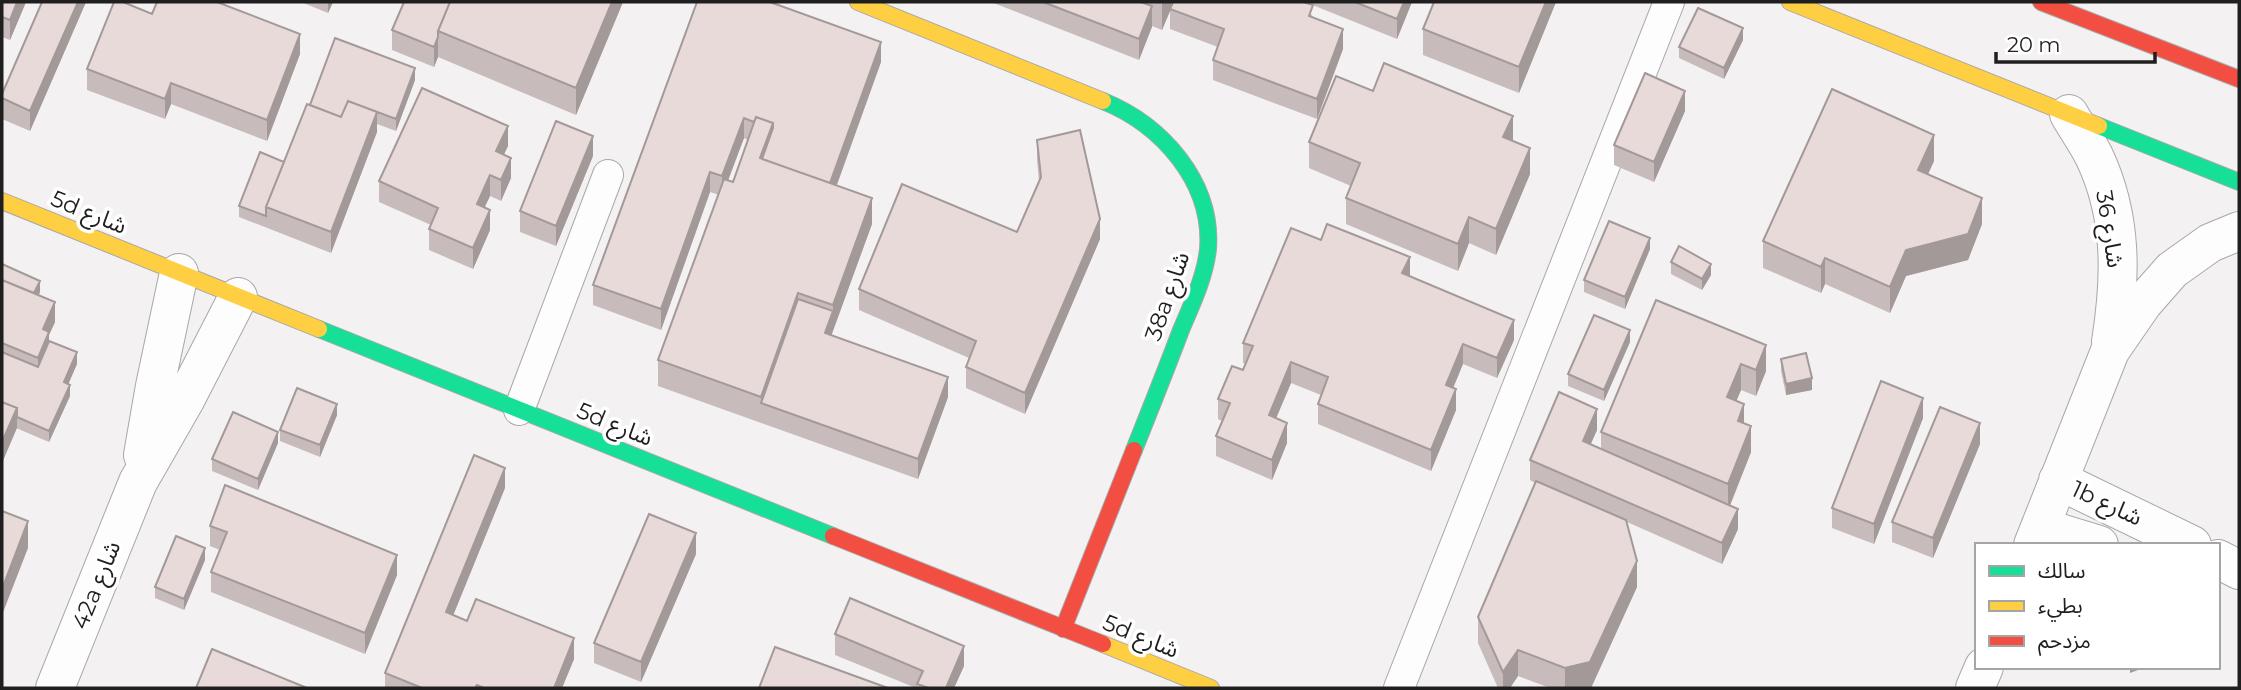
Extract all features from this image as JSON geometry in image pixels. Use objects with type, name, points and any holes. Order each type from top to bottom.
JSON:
[{"type":"street","name":"38a شارع","points":[[858,2],[1119,108],[1143,122],[1165,140],[1182,160],[1198,187],[1206,216],[1208,248],[1202,278],[1063,629]]},
{"type":"street","points":[[1790,2],[2239,182]]},
{"type":"street","points":[[2040,2],[2239,79]]},
{"type":"street","name":"شارع 36","points":[[2069,114],[2094,156],[2111,202],[2119,250],[2118,298],[2110,351]]},
{"type":"street","name":"5d شارع","points":[[2,201],[1211,688]]},
{"type":"street","name":"شارع 36","points":[[2036,536],[2110,351],[2143,303],[2172,270],[2210,243],[2239,231]]},
{"type":"street","name":"42a شارع","points":[[138,482],[179,273]]},
{"type":"street","name":"42a شارع","points":[[55,688],[138,482],[185,400],[238,297]]},
{"type":"street","name":"1b شارع","points":[[2058,480],[2188,543]]},
{"type":"street","name":"1b شارع","points":[[2036,536],[2085,543]]},
{"type":"street","points":[[2220,560],[2239,570]]},
{"type":"street","points":[[2220,578],[2239,583]]},
{"type":"street","points":[[1975,688],[1983,669]]},
{"type":"lane","points":[[1399,688],[1669,2]]},
{"type":"lane","points":[[519,410],[608,174]]},
{"type":"building","points":[[2,2],[17,2],[10,20],[2,17]]},
{"type":"building","points":[[42,2],[78,2],[30,111],[2,98],[2,94]]},
{"type":"building","points":[[114,2],[123,2],[152,14],[157,2],[217,2],[300,34],[267,120],[171,83],[165,99],[87,69]]},
{"type":"building","points":[[404,2],[450,2],[434,47],[392,30]]},
{"type":"building","points":[[450,2],[612,2],[576,88],[438,31]]},
{"type":"building","points":[[697,2],[770,2],[881,42],[830,183],[762,159],[773,123],[756,117],[754,122],[744,118],[722,176],[710,172],[661,309],[593,285]]},
{"type":"building","points":[[1043,2],[1141,2],[1152,6],[1139,39]]},
{"type":"building","points":[[1173,2],[1303,2],[1313,5],[1309,16],[1343,29],[1317,99],[1213,60],[1224,29],[1170,9]]},
{"type":"building","points":[[1355,2],[1404,2],[1397,19]]},
{"type":"building","points":[[1434,2],[1546,2],[1519,67],[1423,29]]},
{"type":"building","points":[[1698,8],[1743,28],[1724,68],[1679,47]]},
{"type":"building","points":[[335,38],[415,68],[396,119],[348,101],[341,117],[310,105]]},
{"type":"building","points":[[1384,63],[1513,116],[1503,137],[1530,148],[1496,229],[1469,217],[1458,244],[1346,198],[1360,163],[1309,142],[1336,76],[1373,91]]},
{"type":"building","points":[[1645,73],[1685,91],[1654,162],[1614,145]]},
{"type":"building","points":[[422,88],[508,126],[496,151],[511,158],[501,180],[490,175],[477,204],[490,210],[473,248],[429,229],[438,208],[379,181]]},
{"type":"building","points":[[1832,89],[1934,135],[1918,170],[1982,198],[1968,234],[1906,250],[1890,287],[1825,258],[1821,267],[1763,241]]},
{"type":"building","points":[[348,101],[377,112],[331,232],[266,207],[307,104],[341,117]]},
{"type":"building","points":[[756,117],[773,123],[760,158],[872,198],[833,305],[798,293],[761,397],[658,360],[724,179],[733,182]]},
{"type":"building","points":[[556,121],[593,136],[556,226],[520,211]]},
{"type":"building","points":[[1080,130],[1100,219],[1025,393],[966,367],[976,341],[859,289],[902,184],[1017,232],[1041,177],[1037,140]]},
{"type":"building","points":[[260,152],[284,162],[266,207],[266,216],[239,206]]},
{"type":"building","points":[[1609,221],[1650,238],[1625,297],[1584,280]]},
{"type":"building","points":[[1327,224],[1410,257],[1402,273],[1514,320],[1497,358],[1463,344],[1446,385],[1456,389],[1431,450],[1318,404],[1328,377],[1291,362],[1269,415],[1287,423],[1272,460],[1216,436],[1230,403],[1218,399],[1232,366],[1243,370],[1253,346],[1243,343],[1291,228],[1321,240]]},
{"type":"building","points":[[1679,246],[1711,264],[1702,279],[1671,262]]},
{"type":"building","points":[[2,264],[40,281],[34,293],[2,280]]},
{"type":"building","points":[[2,280],[55,302],[43,329],[49,332],[38,358],[2,343]]},
{"type":"building","points":[[798,299],[833,311],[825,333],[948,377],[918,459],[761,403]]},
{"type":"building","points":[[1656,300],[1766,345],[1756,370],[1741,364],[1727,397],[1744,404],[1738,421],[1751,426],[1728,484],[1601,432]]},
{"type":"building","points":[[1594,315],[1630,330],[1604,390],[1568,374]]},
{"type":"building","points":[[49,341],[77,352],[64,382],[70,385],[49,431],[17,417],[17,408],[2,402],[2,352],[38,367]]},
{"type":"building","points":[[1806,353],[1812,378],[1786,384],[1781,359]]},
{"type":"building","points":[[1881,381],[1923,398],[1874,524],[1832,508]]},
{"type":"building","points":[[297,388],[337,404],[320,445],[280,430]]},
{"type":"building","points":[[1559,392],[1597,409],[1583,441],[1738,509],[1722,543],[1530,460]]},
{"type":"building","points":[[2,402],[17,408],[2,442]]},
{"type":"building","points":[[1940,407],[1980,423],[1933,538],[1892,522]]},
{"type":"building","points":[[233,412],[278,432],[258,479],[212,459]]},
{"type":"building","points":[[474,455],[505,468],[446,612],[467,621],[476,599],[574,638],[554,688],[484,688],[477,685],[475,688],[422,688],[385,673]]},
{"type":"building","points":[[1536,481],[1626,520],[1637,561],[1590,662],[1565,668],[1518,650],[1503,672],[1478,617]]},
{"type":"building","points":[[225,485],[397,555],[365,633],[211,572],[227,532],[210,526]]},
{"type":"building","points":[[2,511],[28,521],[2,589]]},
{"type":"building","points":[[649,514],[696,533],[641,662],[594,643]]},
{"type":"building","points":[[176,536],[205,548],[184,599],[155,587]]},
{"type":"building","points":[[850,598],[964,646],[946,688],[929,688],[917,684],[923,671],[835,634]]},
{"type":"building","points":[[775,647],[888,688],[759,688]]},
{"type":"building","points":[[212,649],[307,688],[196,688]]},
{"type":"traffic: fast","points":[[1103,101],[1145,125],[1180,159],[1193,179],[1207,224],[1208,249],[1201,280],[1134,450]]},
{"type":"traffic: fast","points":[[2099,126],[2239,182]]},
{"type":"traffic: fast","points":[[319,329],[833,536]]},
{"type":"traffic: slow","points":[[858,2],[1103,101]]},
{"type":"traffic: slow","points":[[1790,2],[2099,126]]},
{"type":"traffic: slow","points":[[2,201],[319,329]]},
{"type":"traffic: slow","points":[[1103,644],[1211,688]]},
{"type":"traffic: jam","points":[[2041,2],[2239,79]]},
{"type":"traffic: jam","points":[[1063,629],[1134,450]]},
{"type":"traffic: jam","points":[[833,536],[1103,644]]}]
